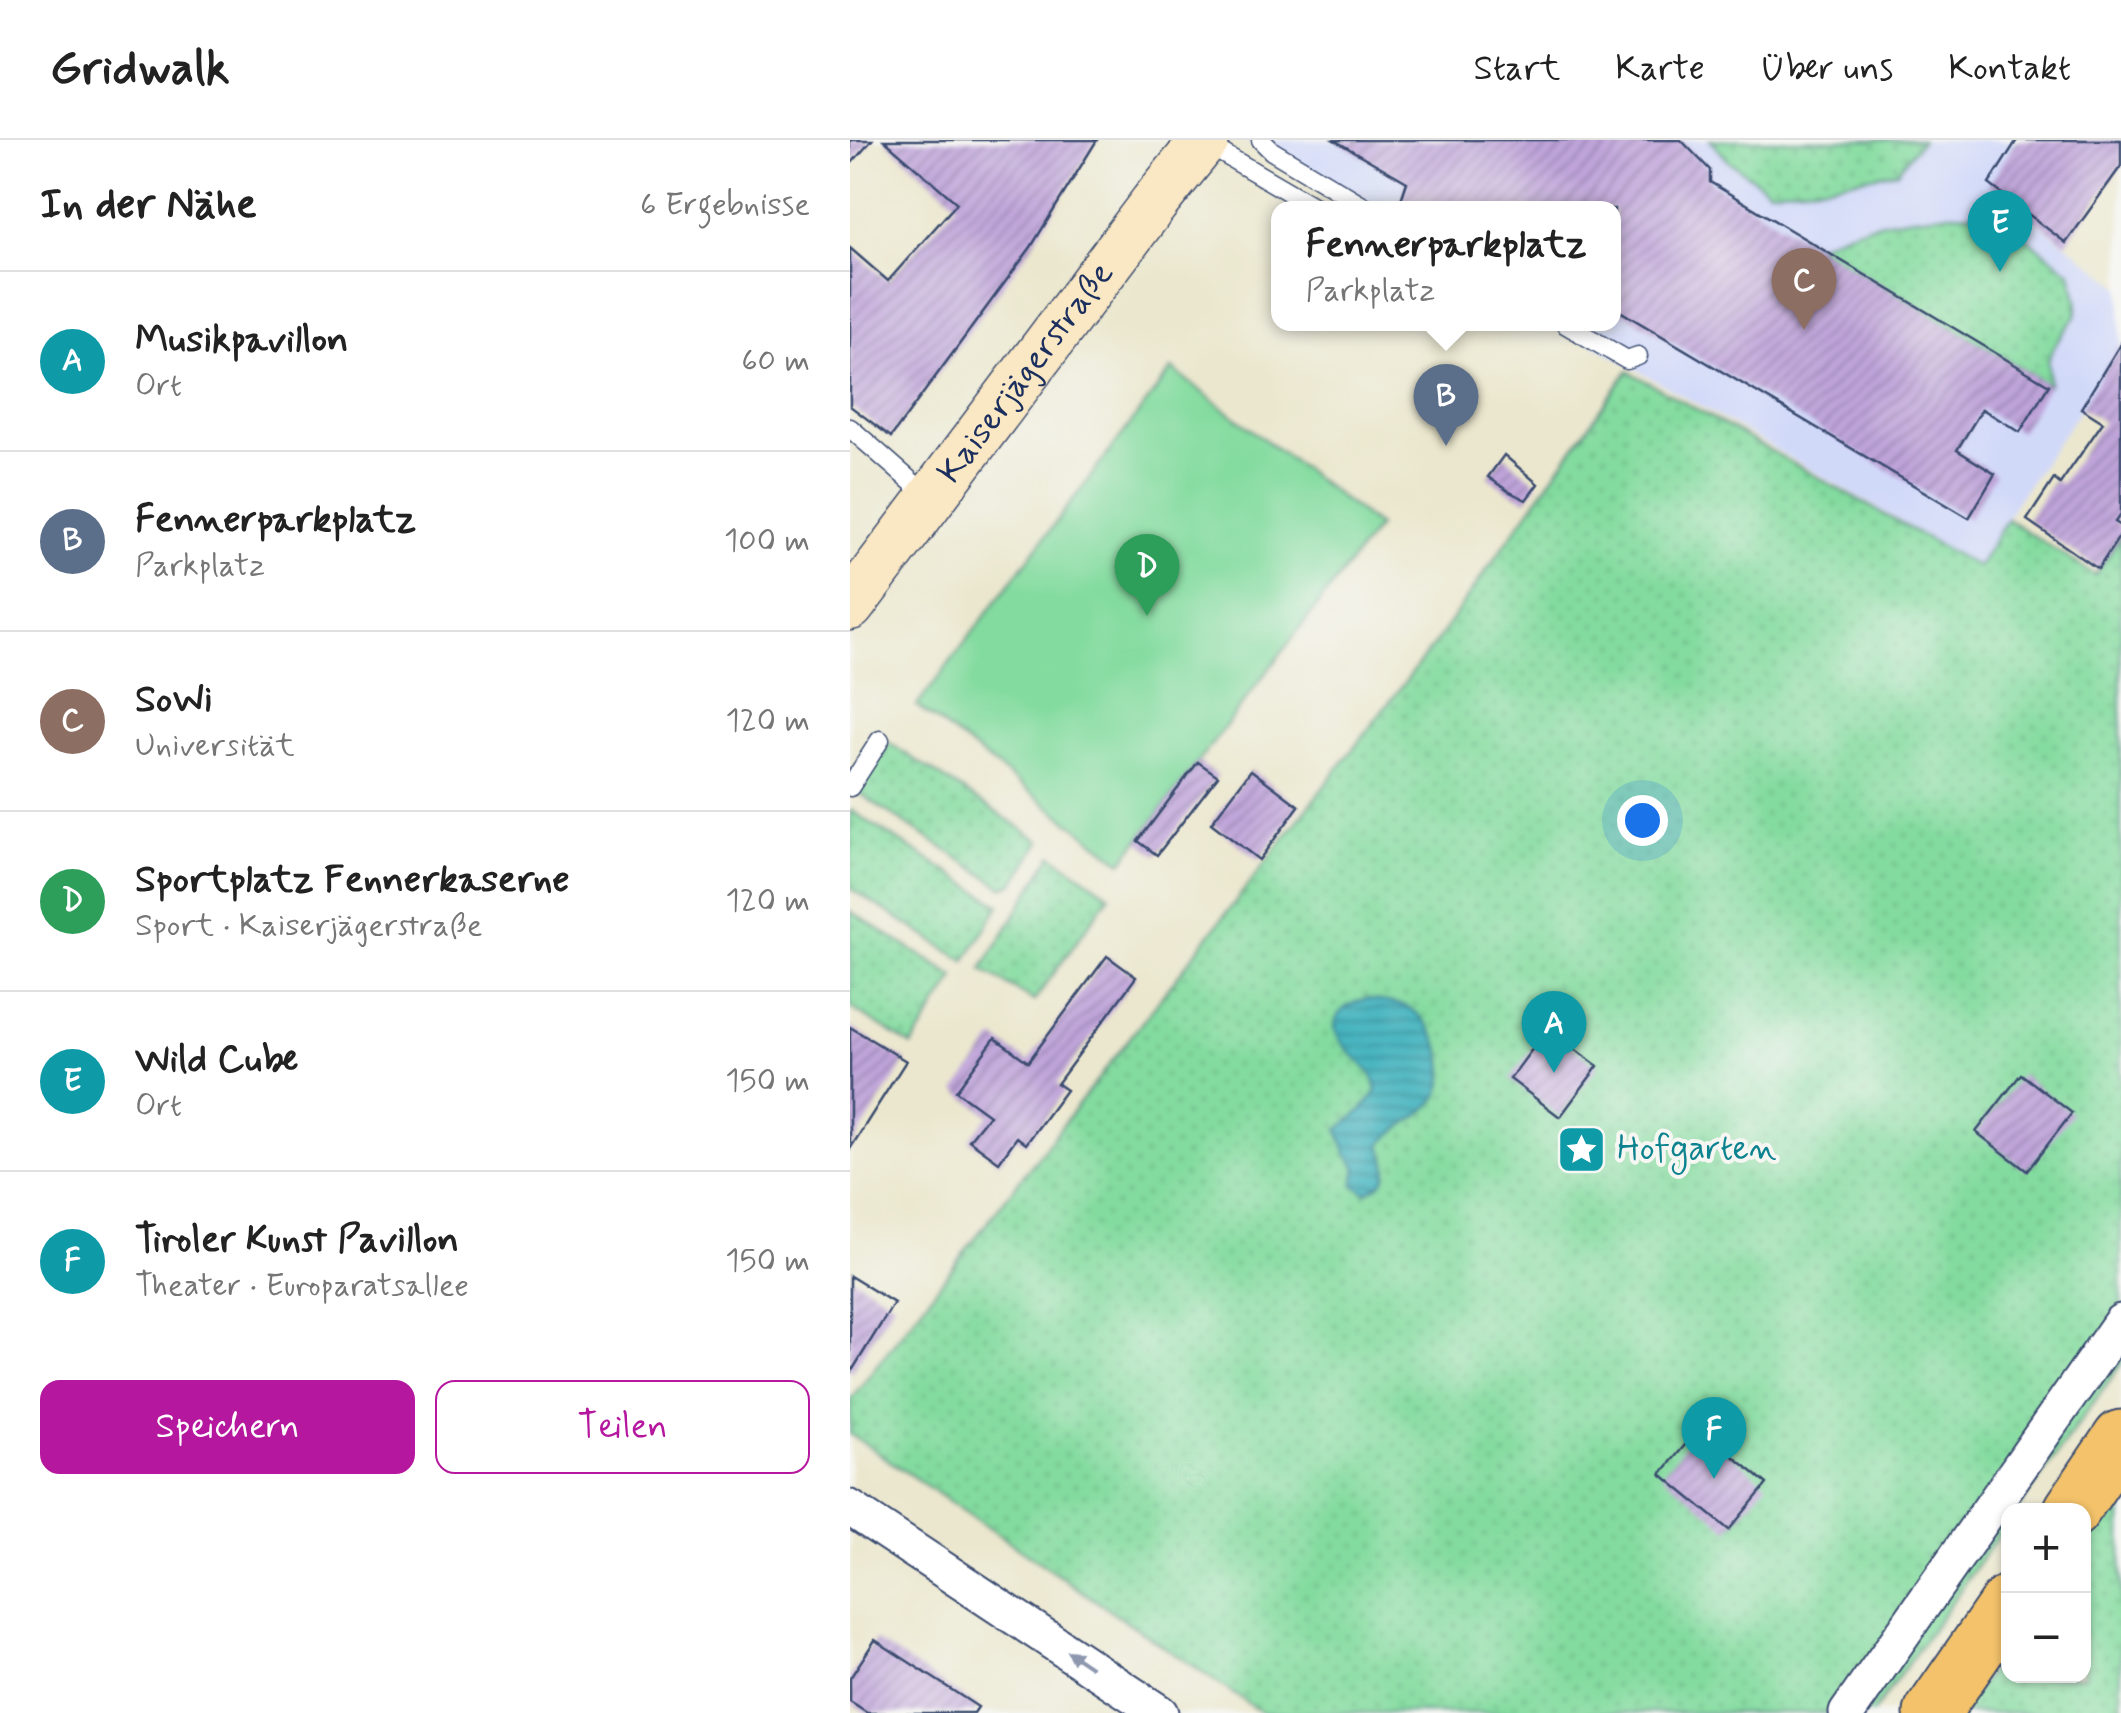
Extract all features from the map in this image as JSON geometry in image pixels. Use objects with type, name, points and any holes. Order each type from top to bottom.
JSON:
[{"type":"main road","points":[[2077,1503],[2121,1438]]},
{"type":"main road","points":[[1932,1713],[2001,1613]]},
{"type":"street","name":"Kaiserjägerstraße","points":[[850,606],[1203,141]]},
{"type":"street","points":[[1847,1713],[2121,1322]]},
{"type":"street","points":[[850,1508],[1160,1713]]},
{"type":"lane","points":[[1261,140],[1272,152],[1357,201]]},
{"type":"lane","points":[[1203,141],[1306,201]]},
{"type":"lane","points":[[1577,331],[1628,360],[1638,356]]},
{"type":"lane","points":[[850,428],[930,499]]},
{"type":"lane","points":[[850,787],[880,740]]},
{"type":"shaded area","points":[[2017,140],[1989,184],[2121,287],[2121,343],[2014,505],[1979,567],[1570,331],[1621,331],[1621,201],[1348,201],[1246,142]]},
{"type":"green space","points":[[1710,140],[1922,140],[1897,171],[1827,185],[1769,190],[1729,161]]},
{"type":"green space","points":[[1954,213],[1999,217],[2071,272],[2078,304],[2076,316],[2048,361],[2049,385],[1816,246],[1866,226]]},
{"type":"green space","points":[[1172,369],[1378,526],[1122,862],[917,706]]},
{"type":"green space","name":"Hofgarten","points":[[1628,371],[1978,567],[2007,519],[2095,575],[2121,537],[2121,1364],[2022,1503],[2001,1503],[2001,1532],[1873,1713],[1262,1713],[850,1434],[850,1400],[1435,643]]},
{"type":"green space","points":[[889,743],[1041,841],[1014,883],[1003,887],[857,792]]},
{"type":"green space","points":[[850,810],[1000,905],[965,961],[850,888]]},
{"type":"green space","points":[[1052,855],[1110,895],[1034,1001],[982,969]]},
{"type":"green space","points":[[850,911],[955,977],[912,1046],[850,1007]]},
{"type":"green space","points":[[2121,1481],[2121,1713],[1961,1713],[2001,1655],[2001,1683],[2091,1683],[2091,1525]]},
{"type":"water","points":[[1367,999],[1402,1005],[1421,1017],[1441,1052],[1444,1078],[1429,1107],[1381,1145],[1387,1173],[1381,1183],[1366,1192],[1354,1185],[1357,1167],[1338,1130],[1377,1091],[1367,1069],[1339,1038],[1336,1023],[1346,1007]]},
{"type":"building","points":[[850,140],[872,140],[850,165]]},
{"type":"building","points":[[884,140],[1097,140],[1031,247],[891,437],[850,406],[850,248],[888,281],[957,203]]},
{"type":"building","points":[[1334,140],[1681,140],[1710,170],[1710,182],[2049,385],[2020,432],[1982,409],[1957,450],[1995,474],[1969,518],[1621,312],[1621,201],[1401,201],[1407,182]]},
{"type":"building","points":[[2017,140],[2121,140],[2121,166],[2066,243],[1989,184]]},
{"type":"building","points":[[2121,343],[2121,514],[2115,522],[2121,526],[2121,534],[2098,569],[2027,520],[2054,479],[2060,484],[2103,422],[2081,408]]},
{"type":"building","points":[[1504,455],[1538,484],[1526,500],[1488,477]]},
{"type":"building","points":[[1198,762],[1218,776],[1157,855],[1138,841]]},
{"type":"building","points":[[1251,770],[1299,806],[1259,860],[1211,823]]},
{"type":"building","points":[[1107,956],[1136,977],[1057,1084],[1066,1090],[1026,1144],[1017,1137],[999,1162],[969,1140],[989,1115],[956,1091],[995,1038],[1028,1062]]},
{"type":"building","points":[[850,1027],[906,1061],[850,1149]]},
{"type":"building","points":[[1547,1029],[1598,1066],[1560,1117],[1510,1079]]},
{"type":"building","points":[[2021,1074],[2072,1113],[2027,1171],[1976,1132]]},
{"type":"building","points":[[850,1276],[894,1303],[850,1374]]},
{"type":"building","points":[[1699,1428],[1767,1484],[1729,1530],[1661,1474]]},
{"type":"building","points":[[875,1640],[978,1707],[974,1713],[867,1713],[850,1702],[850,1678]]},
{"type":"place","name":"Wild Cube","points":[[2000,272]]},
{"type":"place","name":"SoWi","points":[[1804,330]]},
{"type":"place","name":"Fennerparkplatz","points":[[1446,446]]},
{"type":"place","name":"Sportplatz Fennerkaserne","points":[[1147,616]]},
{"type":"place","name":"Musikpavillon","points":[[1554,1073]]},
{"type":"place","name":"Hofgarten","points":[[1582,1149]]},
{"type":"place","name":"Tiroler Kunst Pavillon","points":[[1714,1479]]}]
